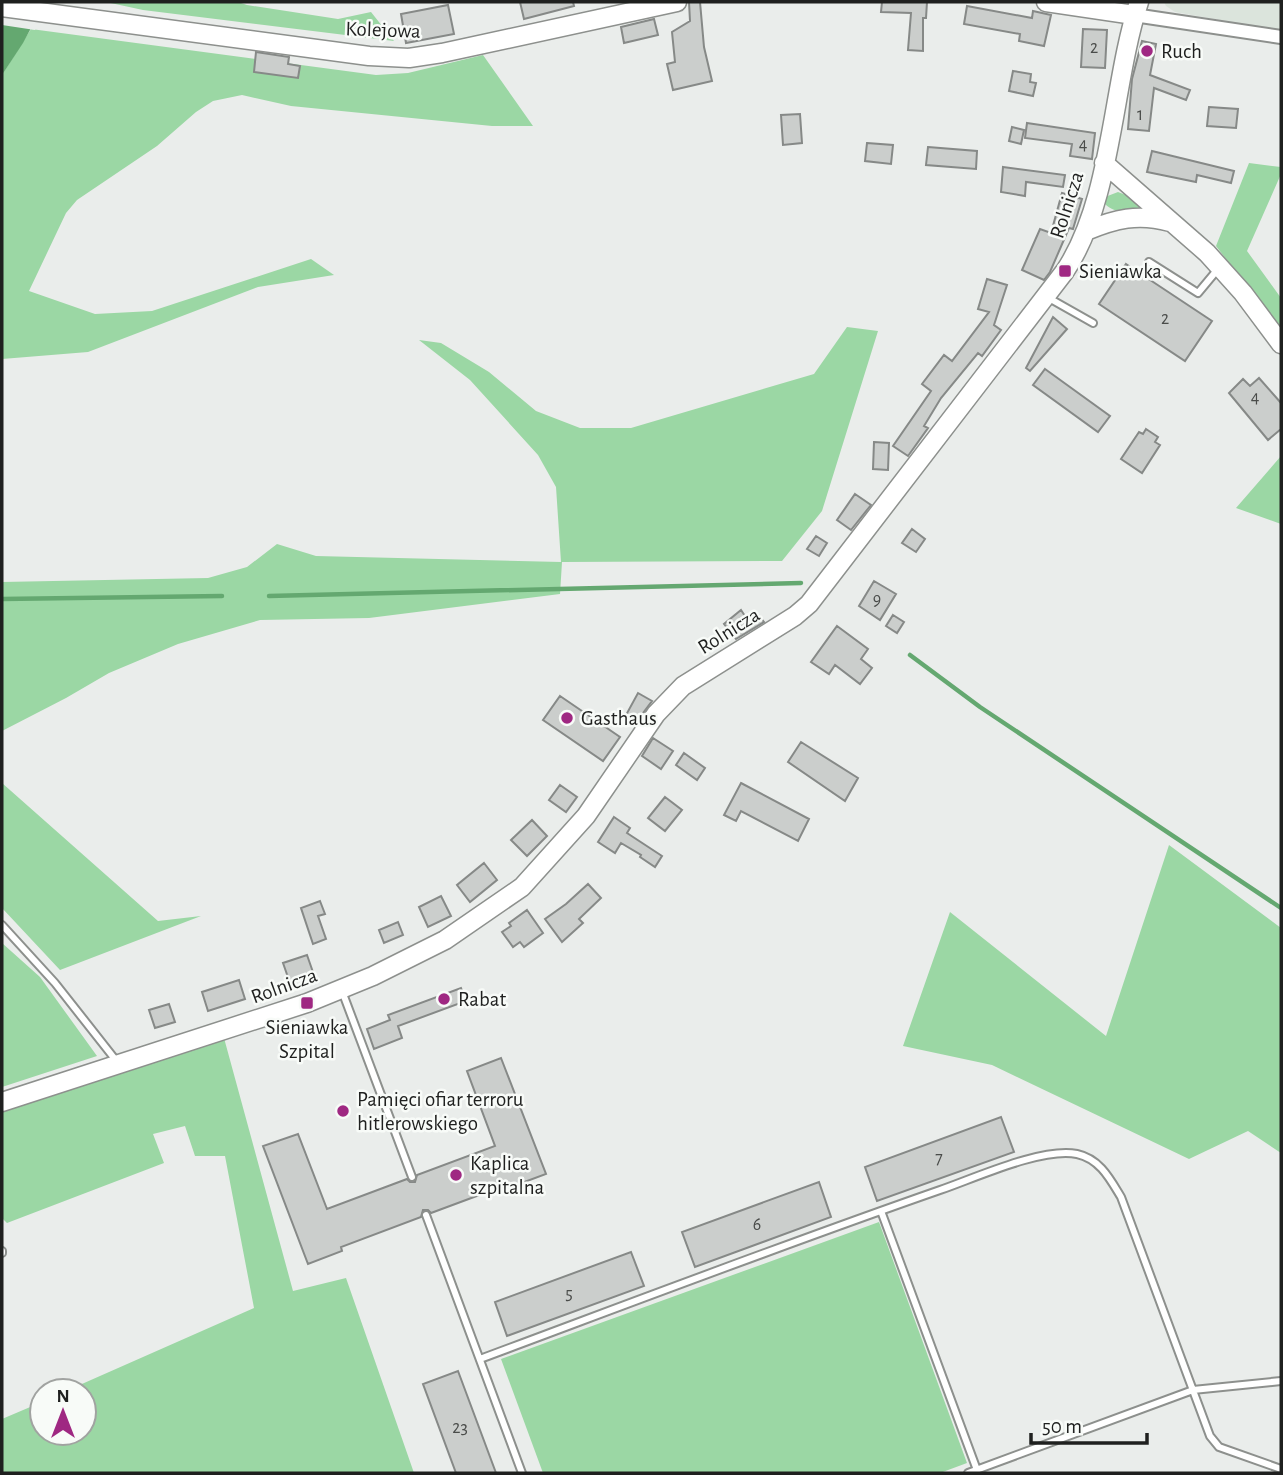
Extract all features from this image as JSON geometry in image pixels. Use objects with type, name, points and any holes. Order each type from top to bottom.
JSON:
[{"type":"street","name":"Kolejowa","points":[[2,7],[369,56],[409,58],[677,2]]},
{"type":"street","points":[[1046,2],[1136,9],[1281,37]]},
{"type":"street","name":"Rolnicza","points":[[2,1102],[222,1032],[342,990],[444,940],[522,887],[586,816],[656,714],[683,686],[795,616],[809,604],[1074,257],[1086,231],[1104,163],[1136,9]]},
{"type":"street","points":[[1104,163],[1220,267],[1281,344]]},
{"type":"street","points":[[1086,231],[1129,217],[1154,218],[1175,224]]},
{"type":"lane","points":[[1149,262],[1198,293],[1220,267]]},
{"type":"lane","points":[[1045,296],[1093,323]]},
{"type":"lane","points":[[2,925],[55,983],[120,1065]]},
{"type":"lane","points":[[342,990],[412,1177]]},
{"type":"lane","points":[[480,1359],[881,1211],[1042,1155],[1077,1154],[1094,1160],[1107,1174],[1121,1197],[1210,1437],[1219,1447],[1281,1469]]},
{"type":"lane","points":[[881,1211],[977,1470]]},
{"type":"lane","points":[[426,1215],[522,1473]]},
{"type":"lane","points":[[968,1473],[1193,1390],[1281,1381]]},
{"type":"shaded area","points":[[6,2],[45,2],[2,75],[2,8]]},
{"type":"shaded area","points":[[106,2],[238,2],[338,19],[371,12],[394,41],[143,10]]},
{"type":"shaded area","points":[[1164,2],[1281,2],[1281,31],[1175,12]]},
{"type":"shaded area","points":[[31,29],[376,75],[408,73],[483,55],[533,126],[492,126],[291,106],[242,95],[213,101],[157,146],[77,200],[66,213],[29,291],[95,314],[152,311],[311,259],[334,275],[258,287],[88,352],[2,359],[2,75]]},
{"type":"shaded area","points":[[1249,163],[1281,167],[1281,174],[1247,251],[1281,298],[1281,331],[1216,246]]},
{"type":"shaded area","points":[[1118,192],[1131,197],[1146,210],[1119,211],[1110,208],[1105,204],[1105,197]]},
{"type":"shaded area","points":[[847,327],[878,331],[822,511],[782,561],[562,562],[560,594],[369,618],[260,620],[178,644],[109,673],[2,731],[2,582],[208,578],[247,567],[277,544],[316,556],[561,562],[556,487],[538,455],[470,380],[419,340],[441,343],[489,372],[536,411],[580,428],[631,428],[814,374]]},
{"type":"shaded area","points":[[1281,456],[1281,524],[1236,508]]},
{"type":"shaded area","points":[[2,783],[158,921],[201,916],[60,970],[2,908]]},
{"type":"shaded area","points":[[1169,845],[1281,928],[1281,1153],[1248,1131],[1189,1159],[992,1065],[903,1046],[950,912],[1106,1036]]},
{"type":"shaded area","points":[[2,943],[40,977],[97,1056],[2,1087]]},
{"type":"shaded area","points":[[224,1038],[293,1291],[346,1278],[414,1473],[2,1473],[2,1419],[28,1408],[28,1447],[98,1447],[98,1377],[254,1308],[225,1156],[195,1156],[185,1126],[153,1134],[164,1163],[7,1223],[2,1218],[2,1109]]},
{"type":"shaded area","points":[[879,1222],[967,1463],[940,1473],[543,1473],[501,1359]]},
{"type":"pier","points":[[2,2],[49,2],[35,30],[2,25]]},
{"type":"building","points":[[520,2],[573,2],[574,6],[524,19]]},
{"type":"building","points":[[689,2],[700,2],[704,47],[712,81],[673,90],[667,64],[675,62],[672,32],[690,21]]},
{"type":"building","points":[[882,2],[927,2],[926,18],[923,18],[923,51],[908,50],[911,13],[881,12]]},
{"type":"building","points":[[448,5],[454,34],[406,43],[401,14]]},
{"type":"building","points":[[967,6],[1032,18],[1033,11],[1051,15],[1044,46],[1019,41],[1020,34],[964,24]]},
{"type":"building","points":[[654,19],[658,35],[624,43],[621,27]]},
{"type":"building","points":[[1083,29],[1107,30],[1105,68],[1081,67]]},
{"type":"building","points":[[1142,41],[1156,44],[1150,75],[1190,90],[1186,100],[1154,88],[1149,131],[1128,129],[1132,79]]},
{"type":"building","points":[[256,52],[289,57],[288,64],[300,66],[298,78],[254,72]]},
{"type":"building","points":[[1013,71],[1031,74],[1030,82],[1036,83],[1033,96],[1009,91]]},
{"type":"building","points":[[1209,107],[1238,109],[1236,128],[1207,126]]},
{"type":"building","points":[[800,114],[802,143],[783,145],[781,115]]},
{"type":"building","points":[[1027,123],[1095,133],[1092,159],[1070,156],[1072,144],[1025,138]]},
{"type":"building","points":[[1012,127],[1024,130],[1021,144],[1009,141]]},
{"type":"building","points":[[867,143],[893,145],[891,164],[865,161]]},
{"type":"building","points":[[928,147],[977,151],[976,169],[926,165]]},
{"type":"building","points":[[1152,151],[1234,171],[1231,183],[1197,175],[1196,182],[1147,172]]},
{"type":"building","points":[[1003,167],[1065,175],[1063,187],[1026,182],[1025,196],[1001,192]]},
{"type":"building","points":[[1062,193],[1082,199],[1073,229],[1069,228],[1044,280],[1022,270],[1040,229],[1051,233]]},
{"type":"building","points":[[1126,264],[1212,321],[1185,361],[1099,304]]},
{"type":"building","points":[[987,279],[1007,285],[994,325],[1001,330],[982,356],[978,353],[941,398],[924,426],[928,428],[908,456],[893,446],[931,391],[922,384],[944,355],[952,361],[989,312],[978,309]]},
{"type":"building","points":[[1053,317],[1067,329],[1030,371],[1026,368]]},
{"type":"building","points":[[1045,369],[1110,416],[1098,432],[1033,385]]},
{"type":"building","points":[[1259,378],[1281,403],[1281,429],[1268,440],[1229,393],[1243,379],[1250,386]]},
{"type":"building","points":[[1146,429],[1158,437],[1155,442],[1160,445],[1142,473],[1121,459],[1139,432],[1143,434]]},
{"type":"building","points":[[874,442],[889,443],[888,470],[873,469]]},
{"type":"building","points":[[855,494],[871,505],[851,530],[837,520]]},
{"type":"building","points":[[912,529],[925,539],[916,552],[902,543]]},
{"type":"building","points":[[816,536],[827,543],[819,556],[807,549]]},
{"type":"building","points":[[874,581],[896,594],[880,620],[859,606]]},
{"type":"building","points":[[741,610],[747,619],[756,612],[764,622],[736,639],[724,624]]},
{"type":"building","points":[[893,615],[904,622],[897,633],[886,626]]},
{"type":"building","points":[[837,626],[868,649],[861,659],[872,668],[860,684],[835,665],[829,674],[811,662]]},
{"type":"building","points":[[638,693],[652,701],[637,721],[626,715]]},
{"type":"building","points":[[560,696],[620,737],[603,761],[543,720]]},
{"type":"building","points":[[653,738],[673,751],[661,769],[642,756]]},
{"type":"building","points":[[801,742],[858,778],[845,801],[788,762]]},
{"type":"building","points":[[684,753],[705,768],[697,780],[676,765]]},
{"type":"building","points":[[741,783],[809,819],[798,841],[741,811],[736,821],[724,815]]},
{"type":"building","points":[[560,785],[577,797],[566,812],[549,800]]},
{"type":"building","points":[[665,797],[682,810],[665,831],[648,818]]},
{"type":"building","points":[[614,817],[630,828],[627,833],[662,856],[655,867],[621,843],[615,853],[598,842]]},
{"type":"building","points":[[532,820],[547,836],[527,856],[511,840]]},
{"type":"building","points":[[484,863],[497,880],[470,902],[457,885]]},
{"type":"building","points":[[588,884],[601,898],[579,919],[583,923],[562,942],[545,919]]},
{"type":"building","points":[[441,896],[451,916],[428,927],[419,907]]},
{"type":"building","points":[[320,901],[325,914],[318,916],[326,939],[313,944],[301,908]]},
{"type":"building","points":[[527,910],[543,933],[524,947],[520,942],[513,947],[502,932],[511,926],[509,923]]},
{"type":"building","points":[[398,922],[403,935],[384,943],[379,930]]},
{"type":"building","points":[[307,955],[314,975],[290,983],[283,963]]},
{"type":"building","points":[[239,980],[245,999],[208,1011],[202,992]]},
{"type":"building","points":[[461,988],[466,1001],[398,1026],[402,1038],[374,1049],[367,1029],[390,1020],[388,1015]]},
{"type":"building","points":[[169,1004],[175,1022],[155,1028],[149,1010]]},
{"type":"building","points":[[501,1058],[546,1174],[511,1187],[509,1184],[431,1213],[423,1210],[421,1217],[341,1247],[342,1251],[308,1264],[263,1146],[298,1134],[327,1209],[407,1179],[415,1182],[417,1175],[495,1146],[467,1071]]},
{"type":"building","points":[[1001,1117],[1014,1152],[877,1201],[865,1167]]},
{"type":"building","points":[[819,1182],[831,1217],[695,1267],[682,1232]]},
{"type":"building","points":[[631,1252],[644,1286],[507,1336],[495,1302]]},
{"type":"building","points":[[458,1371],[496,1473],[456,1473],[423,1384]]},
{"type":"waterway","points":[[269,596],[801,583]]},
{"type":"waterway","points":[[2,599],[222,596]]},
{"type":"waterway","points":[[910,655],[980,707],[1281,908]]},
{"type":"place","name":"Ruch","points":[[1147,51]]},
{"type":"place","name":"Sieniawka","points":[[1065,271]]},
{"type":"place","name":"Gasthaus","points":[[567,718]]},
{"type":"place","name":"Rabat","points":[[444,999]]},
{"type":"place","name":"Sieniawka Szpital","points":[[307,1003]]},
{"type":"place","name":"Pamięci ofiar terroru hitlerowskiego","points":[[343,1111]]},
{"type":"place","name":"Kaplica szpitalna","points":[[456,1175]]}]
